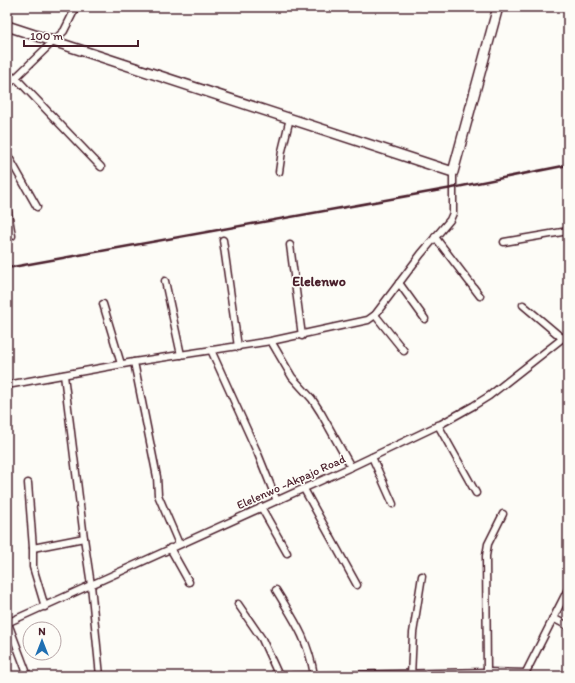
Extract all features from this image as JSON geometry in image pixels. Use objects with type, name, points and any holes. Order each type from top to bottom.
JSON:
[{"type":"street","points":[[7,86],[64,31],[76,7]]},
{"type":"street","points":[[7,385],[121,364],[271,342],[358,323],[368,320],[375,315],[435,237],[447,224],[452,213],[452,172],[498,7]]},
{"type":"street","points":[[7,26],[452,172]]},
{"type":"street","points":[[16,78],[101,167]]},
{"type":"street","points":[[279,172],[282,151],[290,118]]},
{"type":"street","points":[[7,154],[37,207]]},
{"type":"street","points":[[7,206],[12,236]]},
{"type":"street","points":[[504,242],[568,231]]},
{"type":"street","points":[[435,237],[480,296]]},
{"type":"street","points":[[223,240],[238,347]]},
{"type":"street","points":[[290,245],[302,336]]},
{"type":"street","points":[[165,281],[181,355]]},
{"type":"street","points":[[399,283],[425,319]]},
{"type":"street","points":[[103,304],[121,364]]},
{"type":"street","points":[[523,305],[562,338]]},
{"type":"street","points":[[375,315],[404,351]]},
{"type":"street","name":"Elelenwo -Akpajo Road","points":[[8,623],[170,548],[304,489],[438,425],[489,396],[568,334]]},
{"type":"street","points":[[271,342],[292,377],[312,399],[321,413],[351,467]]},
{"type":"street","points":[[211,350],[258,454],[277,501]]},
{"type":"street","points":[[134,362],[157,477],[158,495],[179,544]]},
{"type":"street","points":[[64,375],[91,585],[100,676]]},
{"type":"street","points":[[438,425],[476,493]]},
{"type":"street","points":[[372,457],[393,504]]},
{"type":"street","points":[[28,484],[34,567],[45,607]]},
{"type":"street","points":[[304,489],[357,585]]},
{"type":"street","points":[[261,507],[287,553]]},
{"type":"street","points":[[487,672],[486,556],[488,544],[503,514]]},
{"type":"street","points":[[33,548],[84,538]]},
{"type":"street","points":[[170,548],[188,582]]},
{"type":"street","points":[[411,675],[413,633],[422,576]]},
{"type":"street","points":[[293,676],[411,675],[487,672],[524,674],[568,589]]},
{"type":"street","points":[[276,590],[302,634],[310,654],[314,675]]},
{"type":"street","points":[[238,604],[262,640],[279,676]]},
{"type":"street","points":[[553,618],[568,626]]},
{"type":"street","points":[[8,623],[28,676]]},
{"type":"railway","points":[[7,268],[452,188],[568,165]]},
{"type":"district","name":"Elelenwo","points":[[319,281]]}]
